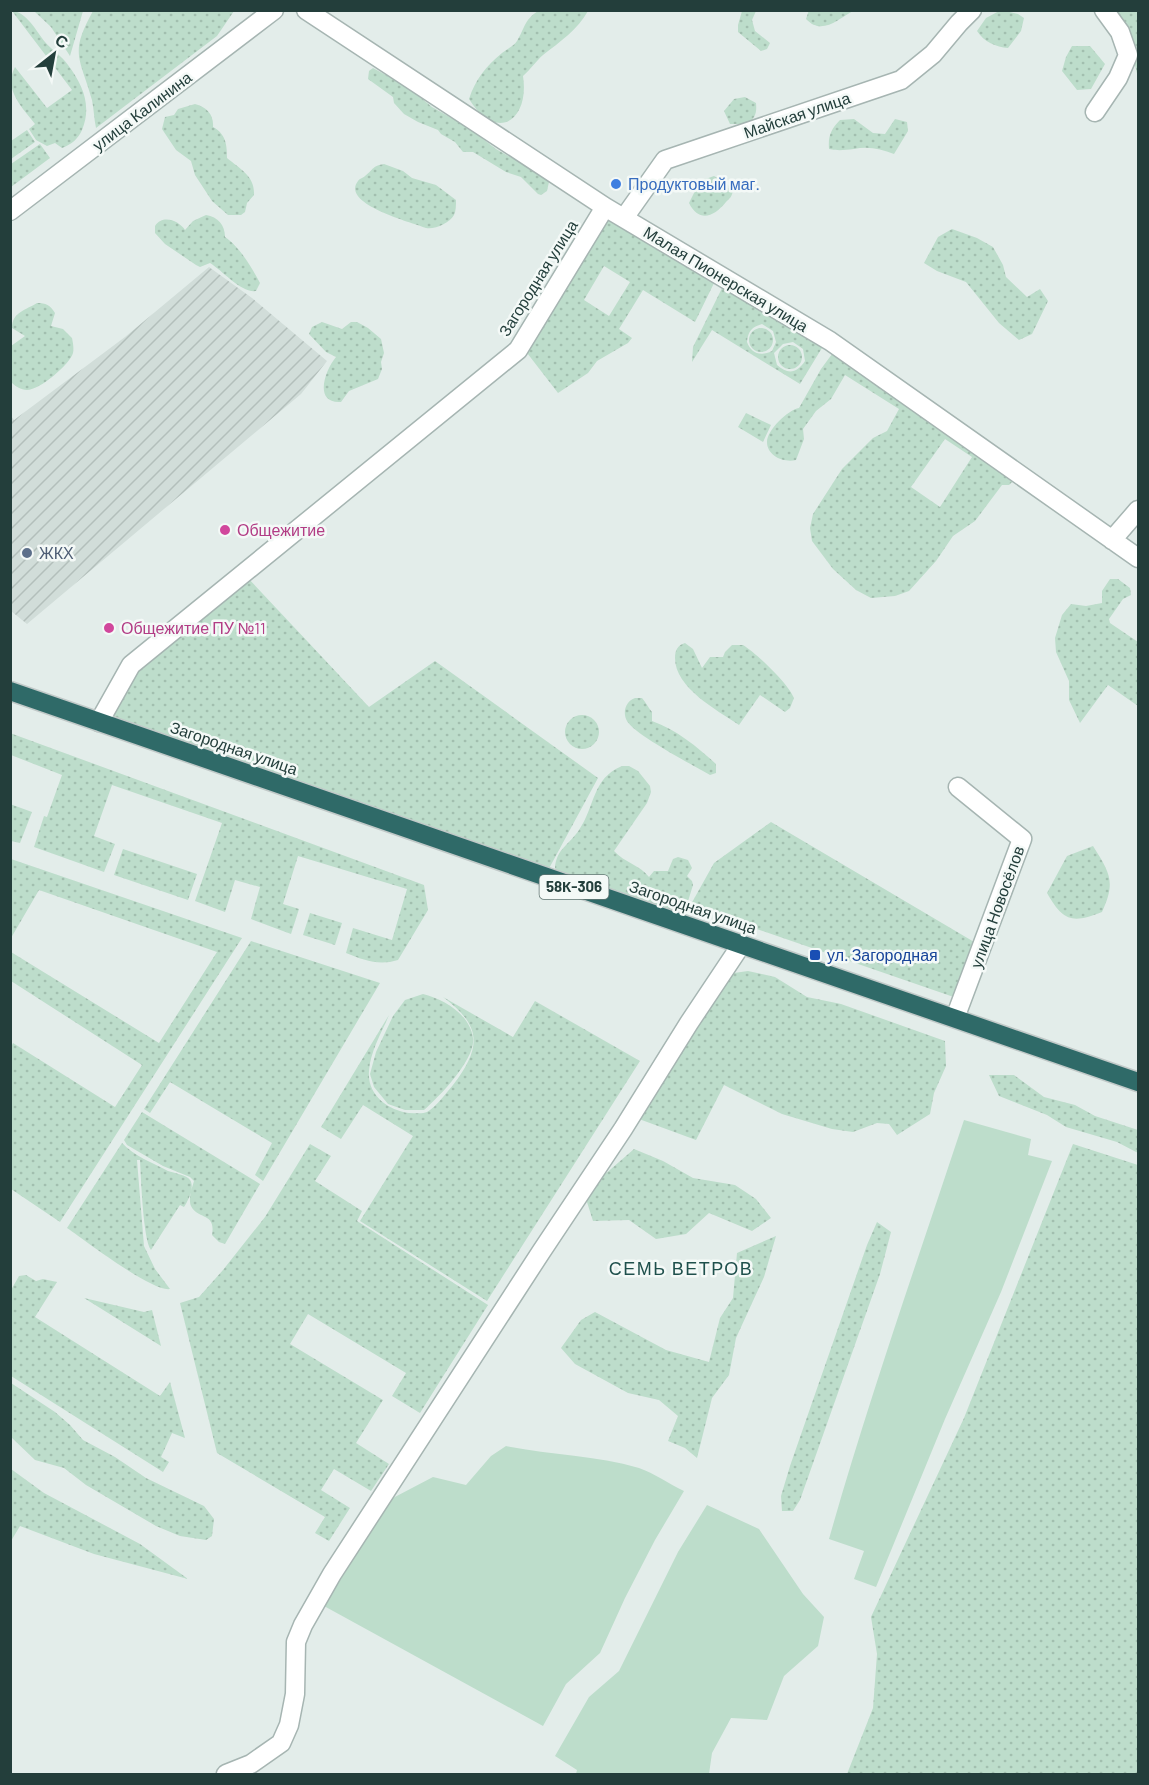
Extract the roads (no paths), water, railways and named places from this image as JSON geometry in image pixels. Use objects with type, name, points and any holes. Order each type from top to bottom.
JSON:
[{"type":"highway","name":"Загородная улица","points":[[10,691],[1138,1082]]},
{"type":"street","name":"улица Калинина","points":[[10,211],[274,10]]},
{"type":"street","name":"Малая Пионерская улица","points":[[306,10],[605,207],[830,341],[1138,558]]},
{"type":"street","name":"Майская улица","points":[[624,218],[665,160],[901,80],[933,54],[972,10]]},
{"type":"street","points":[[1095,112],[1118,78],[1128,55],[1120,32],[1104,10]]},
{"type":"street","name":"Загородная улица","points":[[99,722],[131,665],[518,350],[605,207]]},
{"type":"street","points":[[1112,540],[1138,510]]},
{"type":"street","name":"улица Новосёлов","points":[[955,1018],[1022,839],[958,787]]},
{"type":"street","points":[[226,1774],[251,1764],[281,1743],[289,1725],[295,1694],[296,1642],[332,1574],[623,1130],[689,1023],[741,945]]},
{"type":"place","name":"Продуктовый маг.","points":[[616,184]]},
{"type":"place","name":"Общежитие","points":[[225,530]]},
{"type":"place","name":"ЖКХ","points":[[27,553]]},
{"type":"place","name":"Общежитие ПУ №11","points":[[109,628]]},
{"type":"place","name":"ул. Загородная","points":[[815,955]]},
{"type":"district","name":"СЕМЬ ВЕТРОВ","points":[[681,1269]]}]
